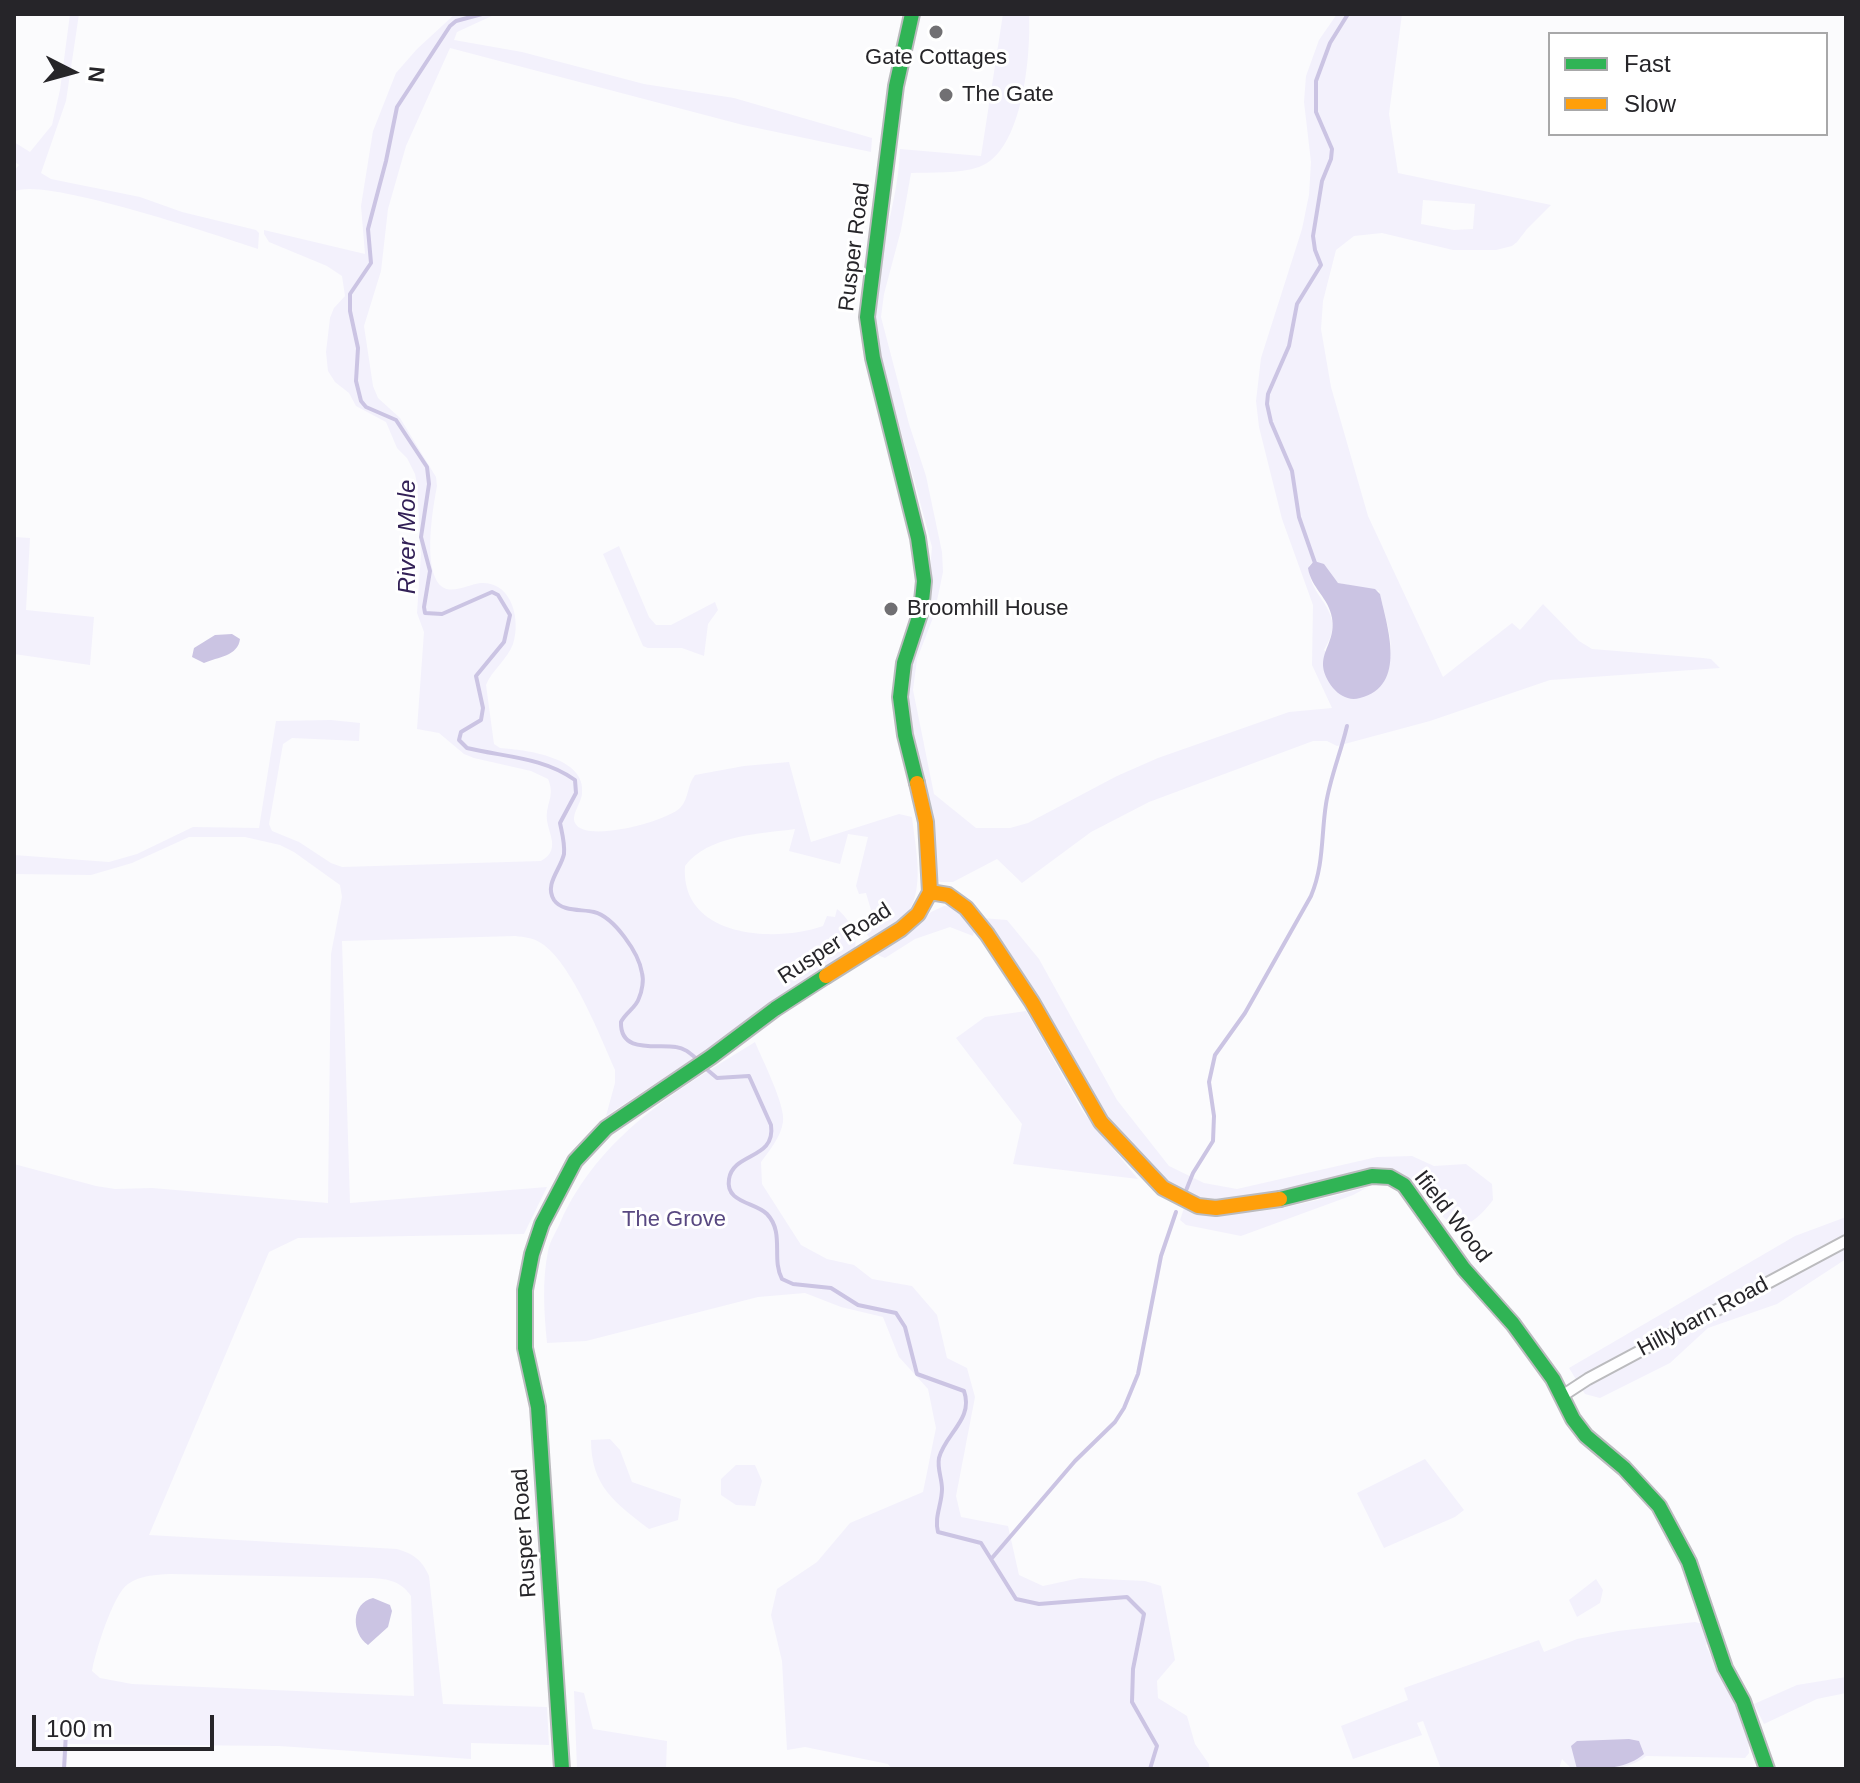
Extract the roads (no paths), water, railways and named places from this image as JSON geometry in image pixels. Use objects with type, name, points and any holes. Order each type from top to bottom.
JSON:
[{"type":"street","name":"Rusper Road","points":[[562,1769],[538,1407],[525,1348],[526,1279],[549,1208],[580,1155],[618,1119],[711,1057],[775,1009],[901,929],[918,914],[930,892],[925,813],[905,735],[900,697],[904,663],[922,606],[923,566],[873,358],[867,317],[894,102],[912,14]]},
{"type":"street","name":"Ifield Wood","points":[[930,892],[948,895],[966,908],[987,934],[1032,1002],[1101,1122],[1163,1188],[1198,1206],[1216,1208],[1271,1201],[1372,1176],[1390,1177],[1404,1185],[1464,1269],[1513,1324],[1586,1436],[1624,1468],[1659,1506],[1689,1562],[1725,1668],[1743,1701],[1767,1769]]},
{"type":"street","name":"Hillybarn Road","points":[[1562,1396],[1588,1379],[1846,1241]]},
{"type":"waterway","name":"River Mole","points":[[482,14],[456,21],[450,26],[397,107],[368,229],[371,263],[350,294],[350,311],[358,348],[356,381],[361,401],[366,407],[396,420],[427,467],[429,484],[421,537],[430,571],[425,613],[442,614],[492,592],[498,595],[510,615],[504,642],[476,676],[483,708],[481,720],[461,732],[459,740],[467,748],[537,762],[575,780],[576,793],[560,823],[564,854],[552,882],[551,894],[558,904],[567,908],[602,915],[617,928],[636,956],[643,979],[638,1001],[621,1022],[626,1039],[641,1045],[679,1048],[698,1060]]},
{"type":"waterway","points":[[1315,563],[1299,517],[1292,471],[1271,422],[1267,404],[1268,394],[1289,346],[1297,304],[1321,265],[1313,236],[1322,181],[1332,149],[1316,112],[1316,81],[1330,43],[1348,14]]},
{"type":"waterway","points":[[1185,1193],[1193,1173],[1213,1141],[1214,1116],[1209,1082],[1215,1055],[1245,1013],[1311,896],[1320,862],[1328,794],[1347,726]]},
{"type":"waterway","name":"River Mole","points":[[704,1067],[717,1078],[749,1076],[771,1125],[767,1144],[732,1170],[729,1187],[736,1197],[762,1210],[772,1221],[782,1279],[793,1284],[831,1288],[858,1305],[896,1313],[905,1327],[917,1374],[964,1391],[965,1410],[939,1458],[942,1489],[938,1532],[981,1543],[1016,1599],[1039,1604],[1127,1597],[1144,1614],[1133,1669],[1132,1702],[1157,1746],[1150,1769]]},
{"type":"waterway","points":[[992,1558],[1075,1461],[1115,1422],[1124,1408],[1138,1374],[1161,1256],[1176,1212]]},
{"type":"waterway","points":[[64,1769],[66,1732]]},
{"type":"place","name":"Gate Cottages","points":[[936,32]]},
{"type":"place","name":"The Gate","points":[[946,95]]},
{"type":"place","name":"Broomhill House","points":[[891,609]]},
{"type":"park label","name":"The Grove","points":[[674,1220]]}]
